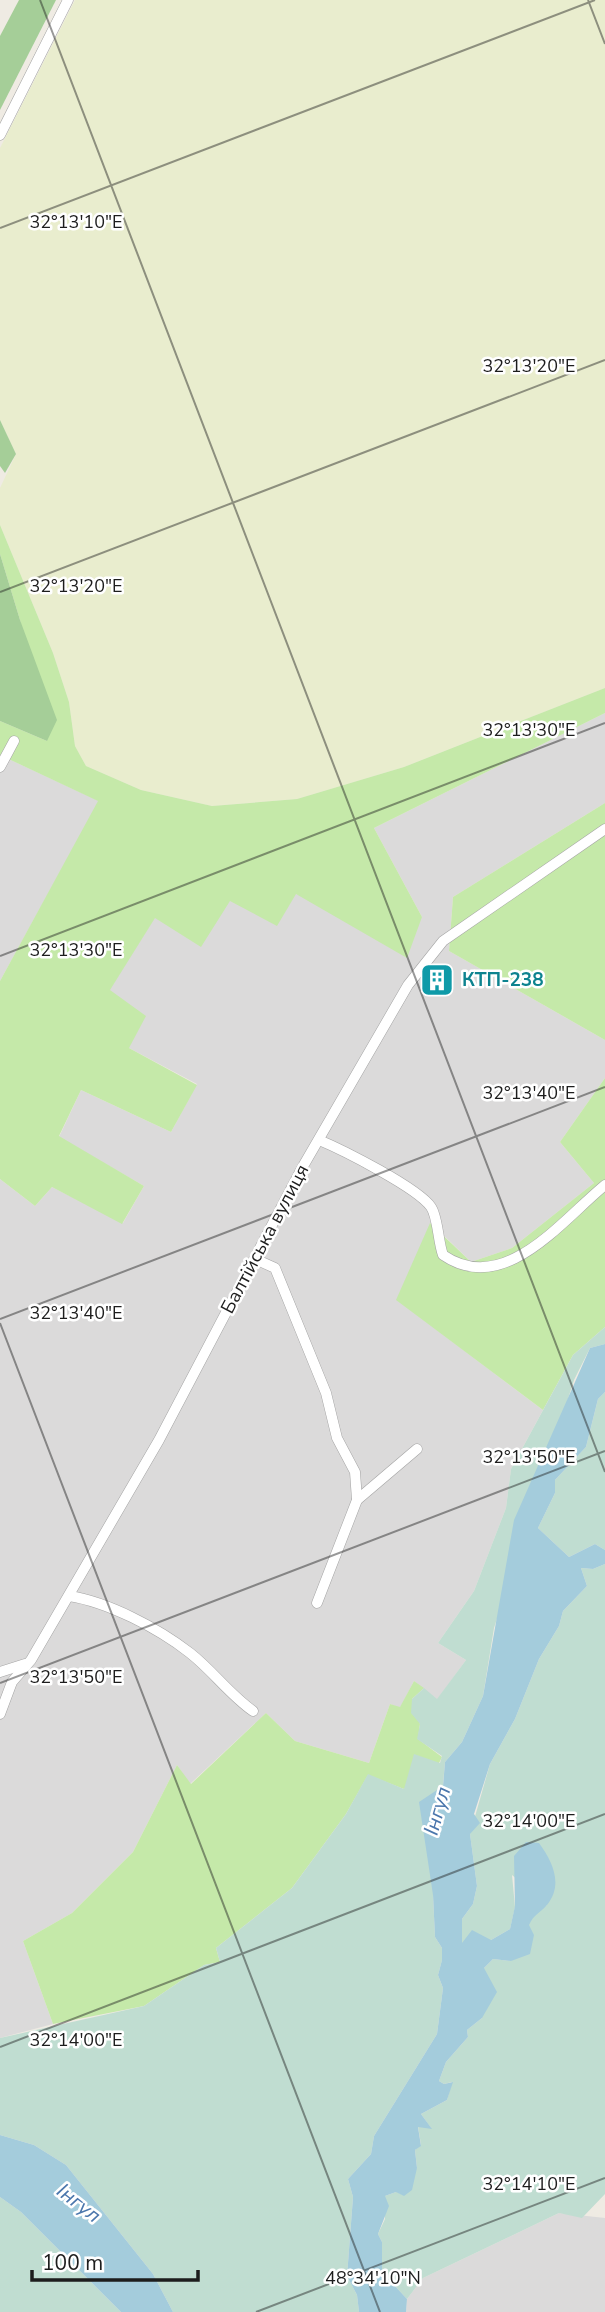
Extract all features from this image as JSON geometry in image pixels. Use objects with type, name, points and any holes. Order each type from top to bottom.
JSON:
[{"type":"street","points":[[0,135],[68,0]]},
{"type":"street","points":[[0,767],[14,741]]},
{"type":"street","name":"Балтійська вулиця","points":[[0,1714],[12,1682],[32,1660],[159,1440],[319,1140],[408,985],[443,941],[605,829]]},
{"type":"street","points":[[319,1140],[344,1150],[431,1207],[443,1255],[457,1265],[480,1270],[512,1260],[542,1242],[570,1213],[605,1185]]},
{"type":"street","points":[[255,1259],[275,1268],[326,1393],[338,1438],[355,1472],[357,1500],[317,1603]]},
{"type":"street","points":[[357,1500],[417,1449]]},
{"type":"street","points":[[69,1595],[115,1609],[188,1651],[222,1681],[234,1698],[253,1711]]},
{"type":"street","points":[[0,1672],[19,1668],[32,1660]]},
{"type":"shaded area","points":[[605,713],[605,803],[453,897],[449,951],[605,1040],[605,1078],[560,1142],[594,1183],[512,1248],[471,1262],[431,1223],[397,1300],[543,1410],[511,1469],[506,1508],[474,1591],[438,1643],[466,1660],[437,1700],[414,1681],[400,1708],[390,1704],[369,1763],[295,1741],[266,1713],[190,1784],[177,1765],[133,1852],[72,1913],[23,1941],[53,2024],[0,2038],[0,1179],[35,1206],[52,1187],[123,1223],[144,1186],[59,1137],[81,1090],[171,1132],[197,1084],[129,1048],[109,990],[155,917],[230,901],[296,894],[422,917],[374,828]]},
{"type":"shaded area","points":[[0,755],[99,801],[0,981]]},
{"type":"shaded area","points":[[559,2213],[605,2218],[605,2312],[406,2312],[407,2299],[423,2278]]},
{"type":"green space","points":[[19,0],[56,0],[0,110],[0,36]]},
{"type":"green space","points":[[75,0],[605,0],[605,688],[404,767],[297,799],[212,806],[141,790],[86,766],[75,746],[69,702],[53,653],[0,525],[0,488],[16,454],[0,420],[0,148]]},
{"type":"green space","points":[[0,420],[16,454],[5,473],[0,466]]},
{"type":"green space","points":[[0,525],[53,653],[69,702],[75,746],[86,766],[141,790],[212,806],[297,799],[404,767],[605,688],[605,713],[374,828],[422,917],[407,958],[296,894],[277,926],[230,901],[201,947],[155,918],[110,990],[146,1016],[129,1048],[197,1085],[171,1132],[81,1090],[59,1136],[144,1186],[122,1224],[52,1187],[35,1206],[0,1179],[0,981],[98,801],[0,755],[0,721],[47,741],[20,620],[0,554]]},
{"type":"green space","points":[[0,554],[20,620],[57,720],[47,741],[0,721]]},
{"type":"green space","points":[[605,803],[605,1040],[449,951],[453,897]]},
{"type":"green space","points":[[605,1078],[605,1327],[573,1355],[543,1410],[396,1300],[430,1223],[471,1262],[512,1248],[594,1183],[560,1142]]},
{"type":"green space","points":[[605,1327],[605,1344],[590,1348],[574,1380],[494,1628],[483,1696],[462,1742],[445,1762],[433,1895],[435,1937],[442,1948],[438,1975],[443,1988],[437,2034],[374,2136],[371,2154],[348,2179],[353,2197],[347,2276],[357,2295],[359,2312],[173,2312],[153,2274],[66,2165],[34,2145],[0,2135],[0,2038],[144,2006],[204,1965],[220,1962],[216,1948],[292,1888],[346,1814],[368,1774],[404,1789],[414,1754],[440,1763],[442,1756],[417,1739],[420,1724],[411,1713],[412,1699],[424,1688],[437,1699],[466,1660],[438,1643],[474,1591],[506,1508],[511,1469],[573,1355]]},
{"type":"green space","points":[[605,1392],[605,1550],[595,1544],[569,1557],[538,1528],[555,1493],[555,1480],[586,1447],[598,1399]]},
{"type":"green space","points":[[605,1564],[605,2194],[582,2218],[559,2213],[423,2278],[407,2299],[382,2272],[382,2242],[378,2234],[385,2219],[385,2196],[396,2192],[417,2168],[415,2150],[421,2145],[418,2126],[431,2128],[421,2114],[447,2100],[452,2082],[444,2084],[439,2081],[446,2062],[468,2037],[467,2030],[482,2018],[484,1968],[493,1959],[511,1961],[534,1913],[547,1905],[512,1875],[515,1907],[510,1929],[491,1940],[462,1944],[462,1919],[473,1904],[477,1886],[470,1834],[490,1764],[515,1719],[539,1659],[559,1626],[563,1611],[587,1586],[581,1568],[593,1569]]},
{"type":"green space","points":[[414,1681],[424,1688],[412,1699],[420,1724],[418,1739],[442,1757],[439,1763],[404,1789],[368,1775],[346,1814],[292,1888],[216,1948],[220,1962],[204,1965],[144,2006],[53,2024],[23,1941],[72,1913],[133,1852],[177,1765],[191,1784],[266,1713],[295,1741],[369,1763],[390,1704],[400,1707]]},
{"type":"green space","points":[[0,2197],[21,2212],[121,2312],[0,2312]]},
{"type":"water","name":"Інгул","points":[[605,1344],[605,1392],[598,1399],[586,1447],[555,1480],[555,1493],[538,1528],[569,1557],[595,1544],[605,1550],[605,1564],[593,1569],[581,1568],[587,1586],[563,1611],[559,1626],[539,1659],[515,1719],[490,1764],[474,1814],[480,1823],[470,1834],[477,1886],[473,1904],[462,1919],[462,1943],[472,1930],[491,1940],[510,1929],[515,1906],[514,1856],[526,1842],[539,1843],[544,1850],[552,1865],[555,1889],[547,1905],[529,1925],[534,1935],[530,1954],[511,1961],[493,1959],[484,1968],[497,1992],[482,2018],[467,2030],[468,2037],[446,2062],[439,2081],[444,2084],[453,2082],[447,2100],[421,2114],[432,2129],[418,2127],[421,2146],[415,2150],[417,2168],[412,2190],[404,2196],[396,2192],[385,2196],[389,2206],[378,2234],[382,2242],[382,2272],[407,2299],[406,2312],[359,2312],[357,2295],[347,2276],[353,2197],[348,2179],[371,2154],[374,2136],[437,2034],[443,1988],[438,1975],[442,1948],[435,1937],[433,1895],[419,1802],[443,1786],[445,1762],[462,1742],[483,1696],[514,1520],[590,1348]]},
{"type":"water","name":"Інгул","points":[[0,2135],[34,2145],[66,2165],[153,2274],[173,2312],[121,2312],[21,2212],[0,2197]]},
{"type":"place","name":"КТП-238","points":[[437,980]]}]
